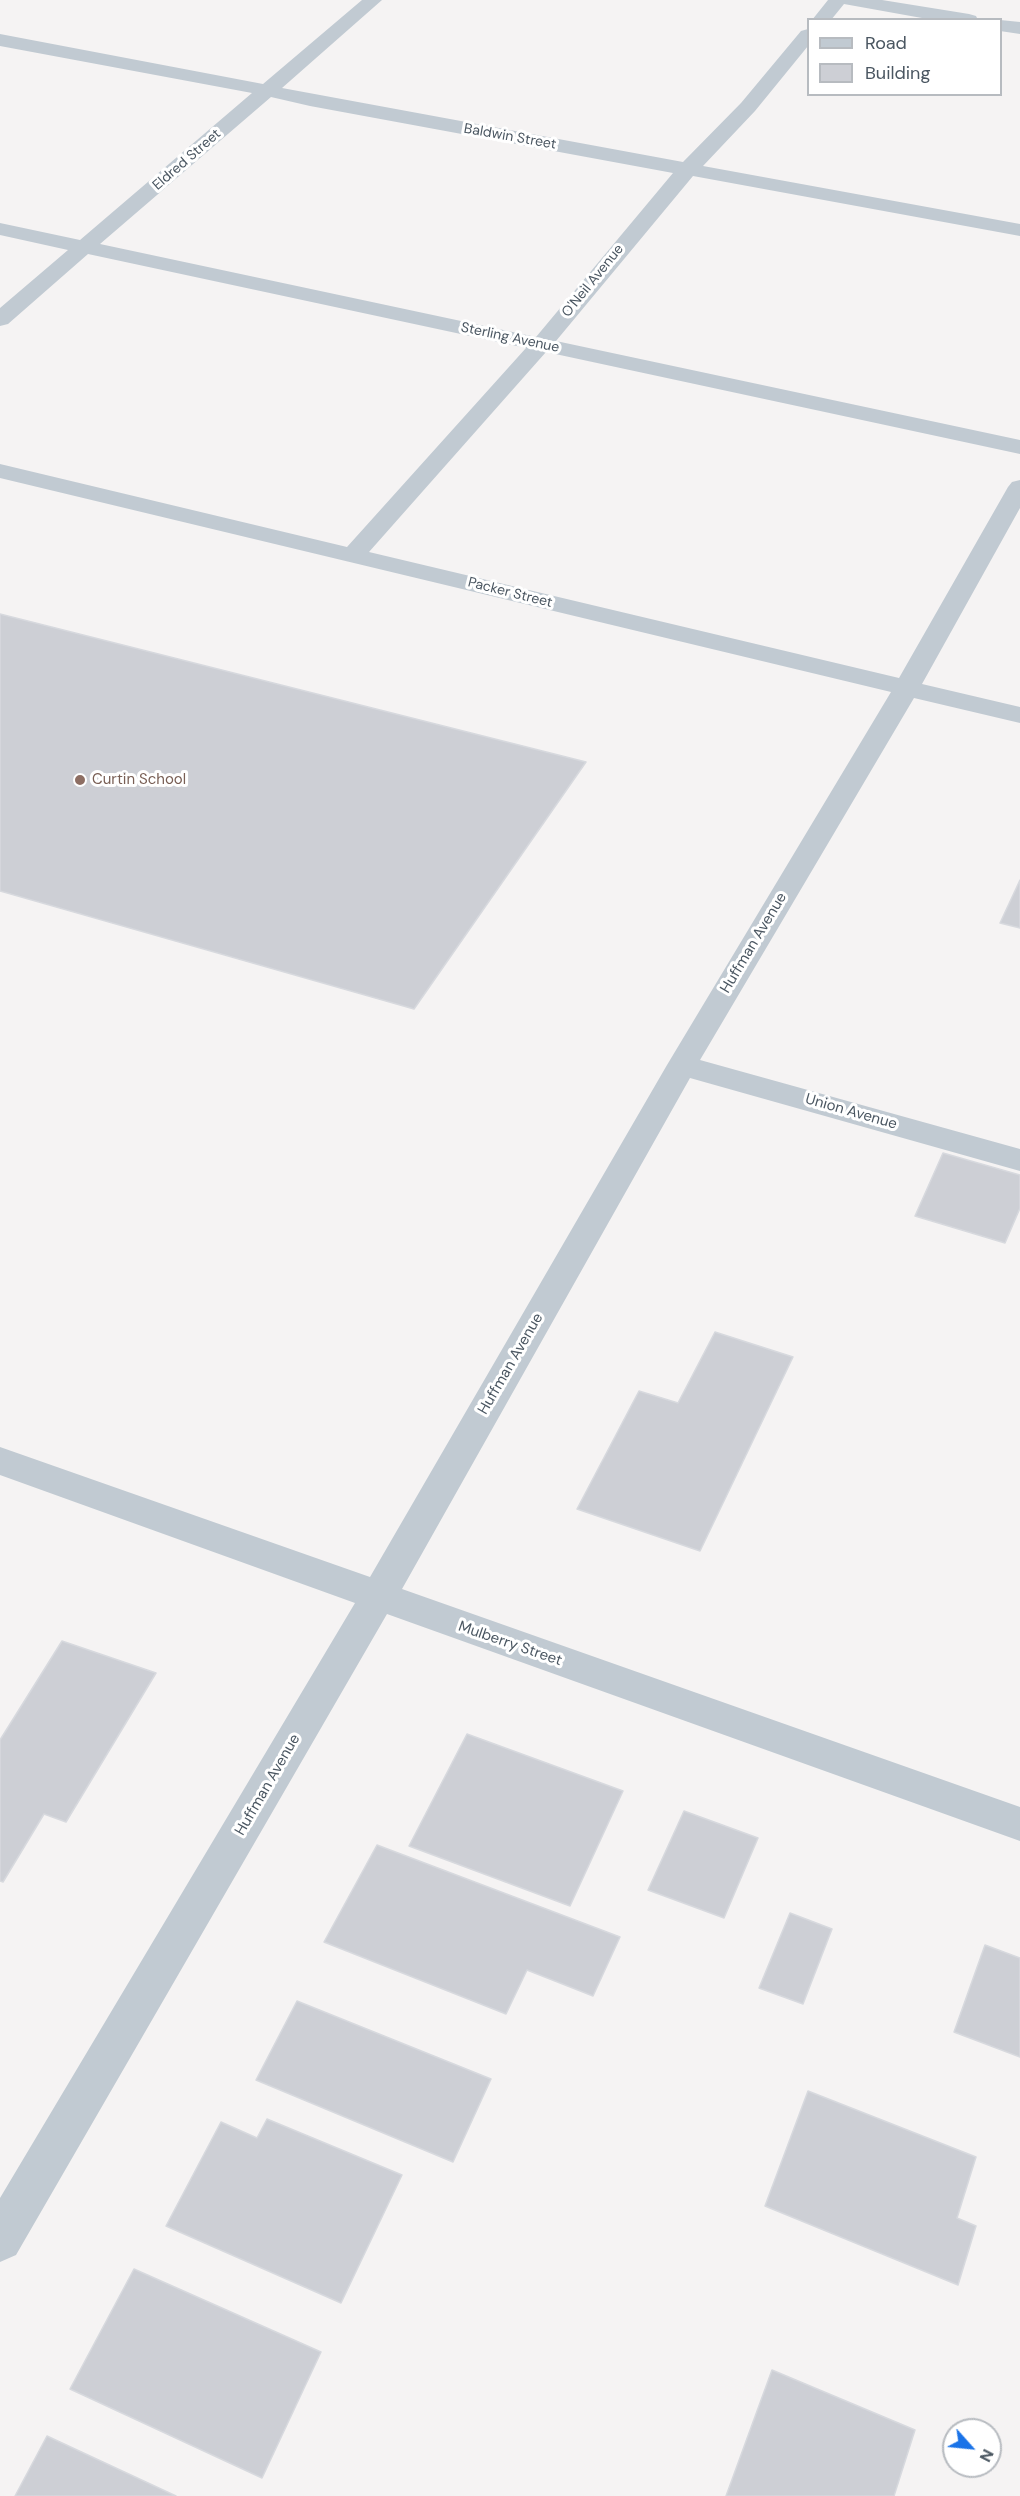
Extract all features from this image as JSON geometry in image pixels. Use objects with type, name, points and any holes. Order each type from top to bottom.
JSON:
[{"type":"street","name":"Eldred Street","points":[[0,319],[373,0]]},
{"type":"street","points":[[823,18],[838,0]]},
{"type":"street","points":[[849,0],[957,18]]},
{"type":"street","points":[[1002,25],[1020,28]]},
{"type":"street","name":"O'Neil Avenue","points":[[353,555],[541,345],[686,170],[748,107],[807,36]]},
{"type":"street","name":"Baldwin Street","points":[[0,40],[229,82],[266,92],[1020,230]]},
{"type":"street","name":"Sterling Avenue","points":[[0,229],[1020,447]]},
{"type":"street","name":"Packer Street","points":[[0,471],[1020,715]]},
{"type":"street","name":"Huffman Avenue","points":[[0,2240],[378,1597],[682,1065],[906,689],[1020,487]]},
{"type":"street","name":"Union Avenue","points":[[682,1065],[1020,1160]]},
{"type":"street","name":"Mulberry Street","points":[[0,1461],[1020,1824]]},
{"type":"building","points":[[0,614],[586,762],[414,1009],[0,891]]},
{"type":"building","points":[[1020,880],[1020,928],[1000,923]]},
{"type":"building","points":[[943,1153],[1020,1175],[1020,1208],[1005,1243],[915,1216]]},
{"type":"building","points":[[715,1332],[793,1357],[700,1551],[577,1509],[639,1391],[678,1403]]},
{"type":"building","points":[[62,1641],[156,1673],[66,1822],[44,1814],[3,1882],[0,1881],[0,1740]]},
{"type":"building","points":[[467,1734],[623,1791],[570,1906],[409,1846]]},
{"type":"building","points":[[684,1811],[758,1838],[724,1918],[648,1890]]},
{"type":"building","points":[[377,1845],[620,1937],[593,1996],[527,1970],[506,2014],[324,1942]]},
{"type":"building","points":[[790,1913],[832,1929],[803,2004],[759,1988]]},
{"type":"building","points":[[985,1945],[1020,1958],[1020,2057],[954,2032]]},
{"type":"building","points":[[297,2001],[491,2079],[453,2162],[256,2080]]},
{"type":"building","points":[[808,2091],[976,2157],[957,2218],[976,2226],[958,2285],[765,2206]]},
{"type":"building","points":[[267,2119],[402,2175],[341,2303],[166,2226],[221,2122],[257,2138]]},
{"type":"building","points":[[134,2269],[321,2352],[262,2478],[70,2389]]},
{"type":"building","points":[[772,2370],[915,2430],[894,2496],[726,2496]]},
{"type":"building","points":[[47,2436],[176,2496],[15,2496]]},
{"type":"place","name":"Curtin School","points":[[80,780]]}]
